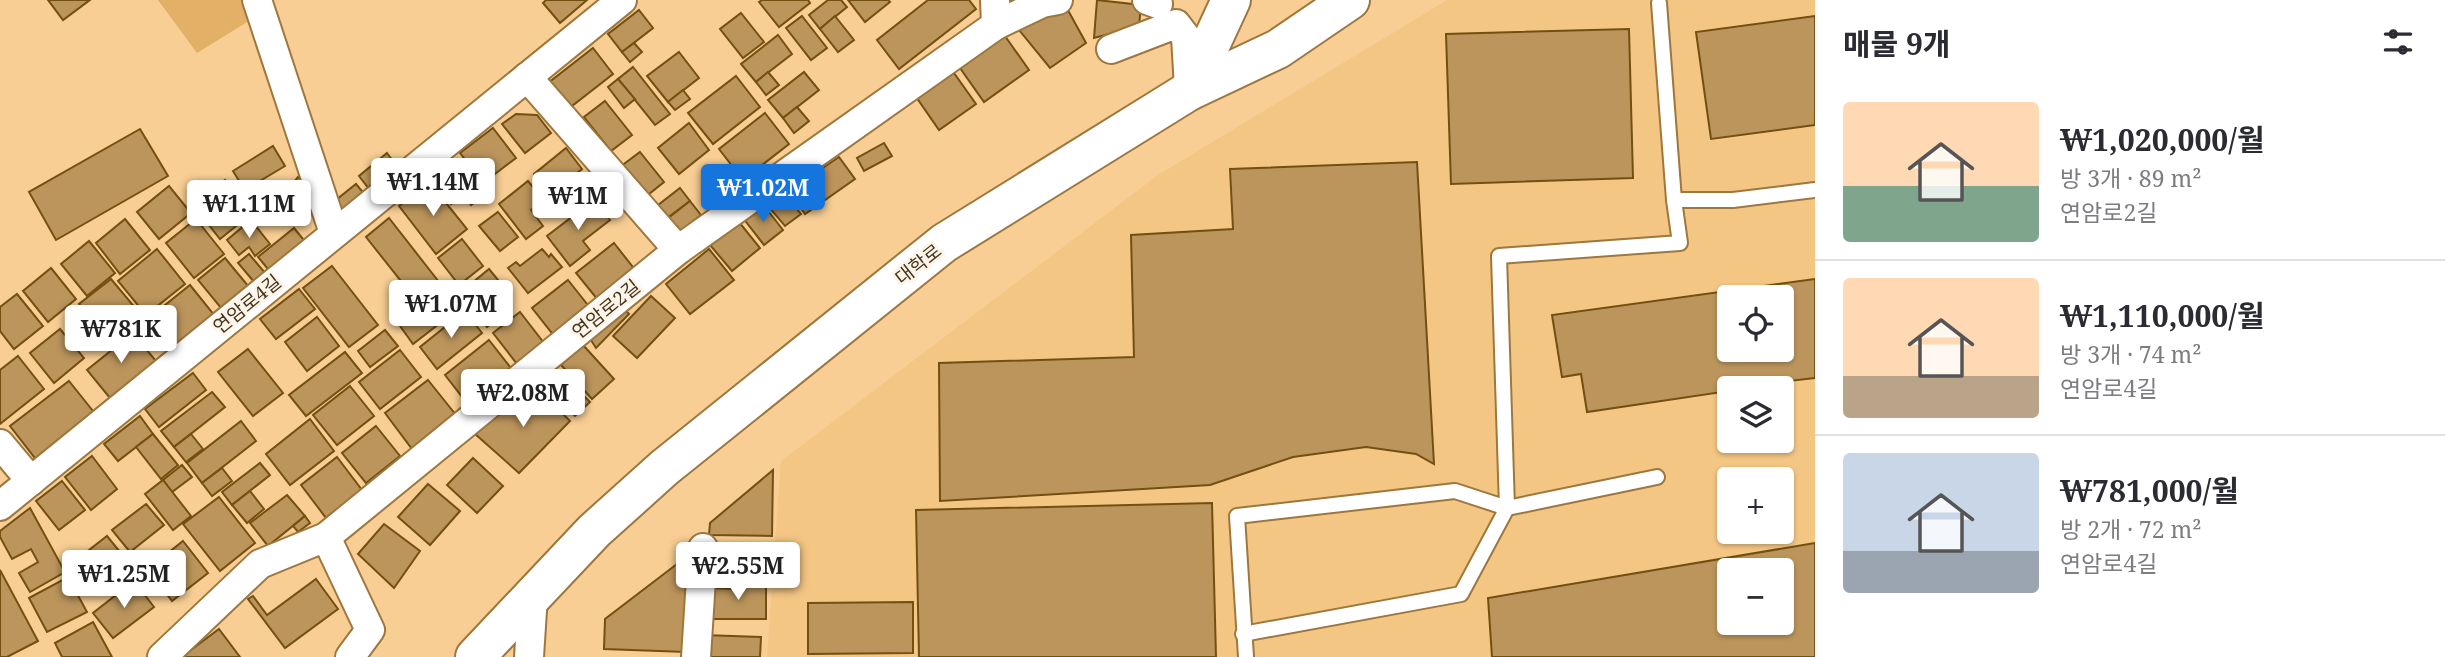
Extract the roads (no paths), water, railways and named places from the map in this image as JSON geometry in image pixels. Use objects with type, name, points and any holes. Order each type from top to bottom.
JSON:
[{"type":"main road","points":[[1189,91],[1231,0]]},
{"type":"main road","name":"대학로","points":[[475,657],[594,531],[664,468],[944,243],[1189,91],[1278,49],[1332,4]]},
{"type":"street","points":[[257,0],[334,233]]},
{"type":"street","name":"연암로4길","points":[[0,506],[622,0]]},
{"type":"street","name":"연암로2길","points":[[162,657],[260,564],[326,537],[678,250],[995,12],[1058,0]]},
{"type":"street","points":[[1111,49],[1176,24],[1186,37],[1189,91]]},
{"type":"street","points":[[527,76],[678,250]]},
{"type":"street","points":[[0,444],[31,481]]},
{"type":"street","points":[[326,537],[370,630],[350,657]]},
{"type":"street","points":[[696,657],[703,548]]},
{"type":"street","points":[[529,657],[533,595]]},
{"type":"lane","points":[[1243,634],[1461,594],[1507,508],[1499,256],[1680,243],[1674,200],[1659,3]]},
{"type":"lane","points":[[1674,200],[1733,200],[1815,190]]},
{"type":"lane","points":[[1246,657],[1237,516],[1455,491],[1507,508],[1657,477]]}]
